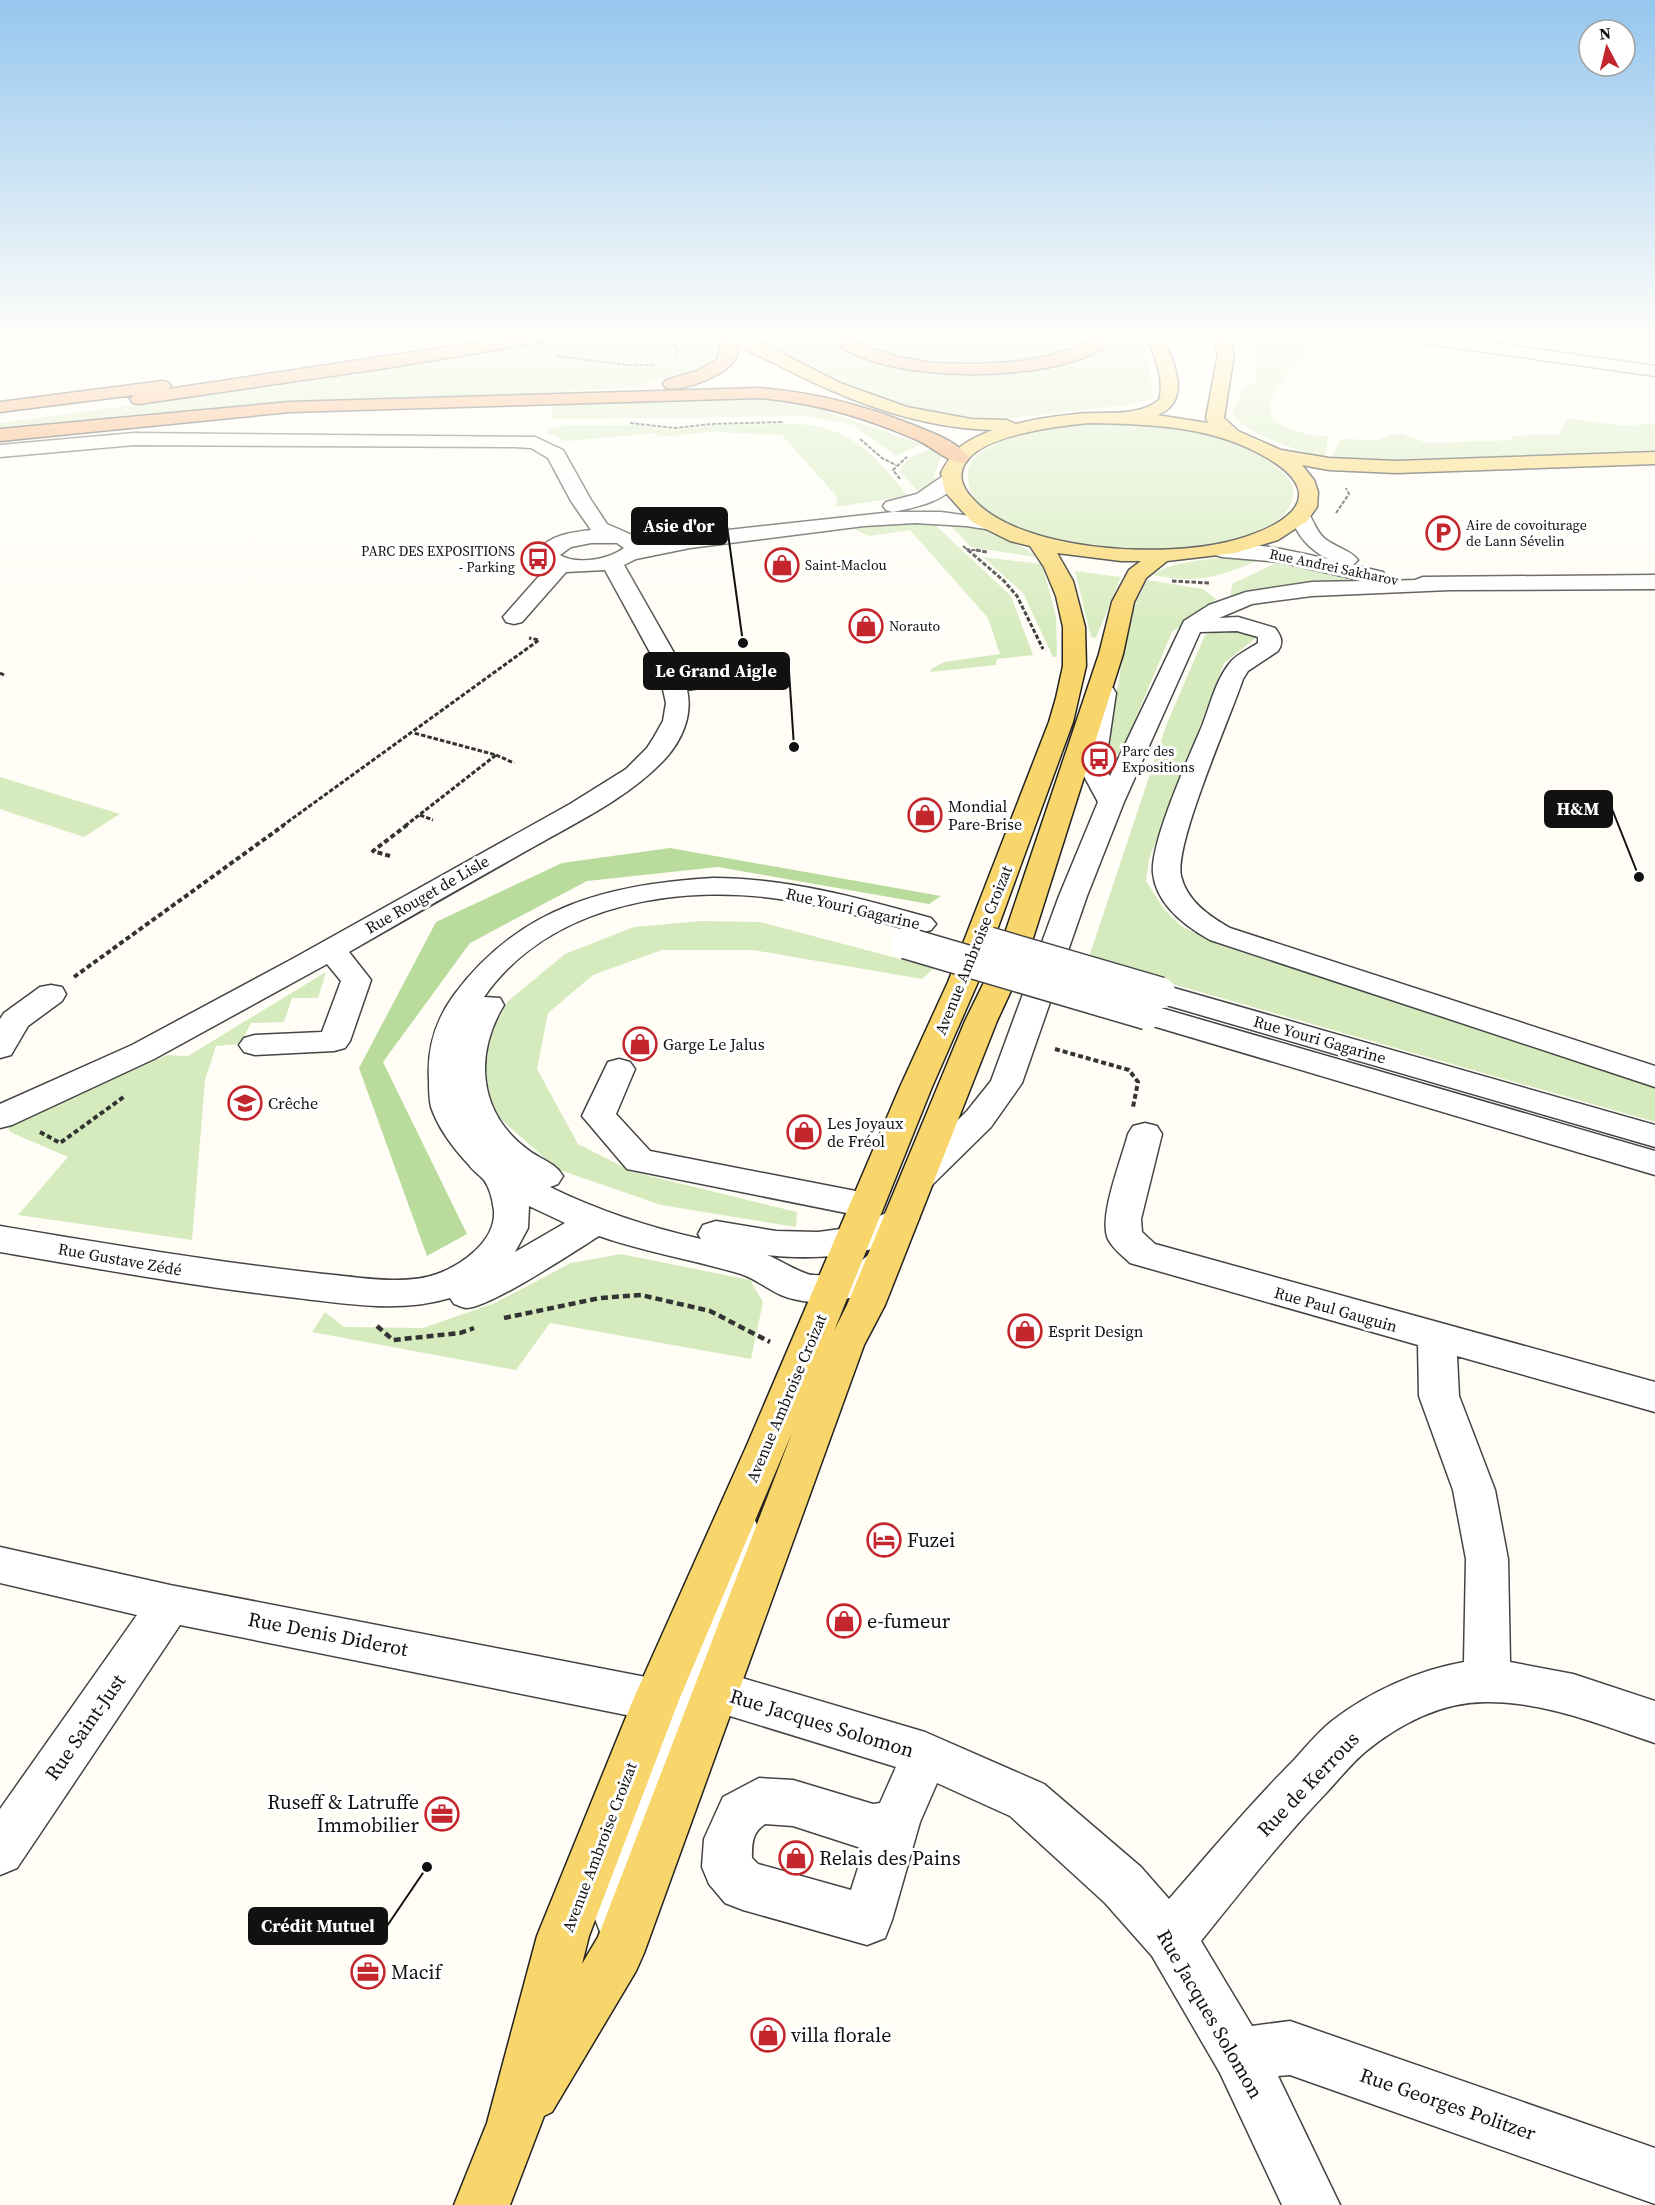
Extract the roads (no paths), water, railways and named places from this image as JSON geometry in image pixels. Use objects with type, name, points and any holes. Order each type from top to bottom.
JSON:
[{"type":"highway","points":[[934,440],[959,458]]},
{"type":"main road","points":[[983,440],[959,458],[950,472],[950,480],[958,499],[972,512],[992,524],[1036,541],[1107,554],[1161,556],[1222,551],[1274,536],[1305,507],[1336,485],[1377,476],[1655,460]]},
{"type":"main road","points":[[1242,440],[1276,454],[1329,464],[1396,467],[1655,460]]},
{"type":"main road","points":[[1276,454],[1295,468],[1306,483],[1305,507]]},
{"type":"main road","points":[[1036,541],[1054,562],[1065,585],[1076,656],[1085,687]]},
{"type":"main road","points":[[1085,687],[1111,654],[1123,602],[1137,575],[1161,556]]},
{"type":"main road","name":"Avenue Ambroise Croizat","points":[[656,1700],[738,1512],[820,1347],[855,1278],[901,1219],[919,1178],[981,1021],[1013,954],[1085,687]]},
{"type":"main road","name":"Avenue Ambroise Croizat","points":[[852,1239],[963,982],[1044,772],[1085,687]]},
{"type":"main road","name":"Avenue Ambroise Croizat","points":[[515,2123],[618,1953],[717,1691],[820,1347]]},
{"type":"main road","name":"Avenue Ambroise Croizat","points":[[482,2205],[515,2123],[563,1936],[611,1854]]},
{"type":"street","points":[[0,451],[116,440]]},
{"type":"street","points":[[305,440],[535,443],[556,454],[581,501],[600,528],[622,548]]},
{"type":"street","points":[[950,480],[934,494],[920,500],[682,536],[622,548],[573,566],[561,564],[550,558],[549,551],[561,543],[574,540],[622,548],[880,519],[936,516],[992,524]]},
{"type":"street","points":[[574,540],[584,530],[581,501]]},
{"type":"street","name":"Rue Andrei Sakharov","points":[[1305,507],[1305,530],[1312,540],[1327,551],[1378,570],[1445,585]]},
{"type":"street","name":"Rue Rouget de Lisle","points":[[2,1110],[143,1052],[588,804],[635,774],[657,753],[675,721],[678,703],[670,667],[622,548]]},
{"type":"street","name":"Rue Andrei Sakharov","points":[[1222,551],[1256,551],[1281,555],[1396,582],[1445,585],[1655,582]]},
{"type":"street","points":[[514,617],[561,564]]},
{"type":"street","points":[[919,1178],[979,1119],[1006,1083],[1073,896],[1111,802],[1192,626],[1206,614],[1229,603],[1270,594],[1302,590],[1445,585]]},
{"type":"street","points":[[1192,626],[1238,624],[1267,633],[1270,646],[1239,666],[1231,679],[1187,792],[1167,862],[1167,877],[1184,908],[1205,926],[1220,934],[1655,1077]]},
{"type":"street","points":[[1111,654],[1092,767],[1111,802]]},
{"type":"street","points":[[675,684],[759,673]]},
{"type":"street","name":"Rue Youri Gagarine","points":[[542,1197],[493,1169],[458,1127],[448,1106],[443,1064],[446,1039],[471,990],[501,959],[532,933],[568,915],[632,895],[714,885],[806,894],[914,933]]},
{"type":"street","name":"Rue Youri Gagarine","points":[[796,1286],[774,1272],[738,1260],[665,1244],[587,1209],[514,1157],[482,1119],[472,1101],[467,1062],[469,1039],[480,1016],[522,967],[551,946],[585,930],[642,914],[713,906],[795,913],[914,933]]},
{"type":"street","points":[[914,933],[1153,1004]]},
{"type":"street","points":[[255,1045],[334,1041],[356,980],[331,949]]},
{"type":"street","points":[[0,1048],[15,1020],[51,994]]},
{"type":"street","name":"Rue Youri Gagarine","points":[[1153,1004],[1655,1136]]},
{"type":"street","name":"Rue Youri Gagarine","points":[[1153,1004],[1655,1163]]},
{"type":"street","points":[[620,1070],[599,1116],[639,1161],[866,1205]]},
{"type":"street","name":"Rue Paul Gauguin","points":[[1145,1134],[1124,1219],[1125,1237],[1143,1254],[1437,1338],[1655,1397]]},
{"type":"street","points":[[240,1279],[403,1293],[436,1289],[465,1277],[488,1260],[505,1240],[513,1218],[510,1199],[498,1172]]},
{"type":"street","points":[[513,1218],[542,1197],[587,1209]]},
{"type":"street","points":[[240,1279],[356,1308],[394,1311],[451,1301],[498,1280],[587,1209]]},
{"type":"street","name":"Rue Youri Gagarine","points":[[587,1209],[625,1212],[675,1226],[746,1241],[783,1245]]},
{"type":"street","points":[[783,1245],[852,1239],[877,1233],[901,1219]]},
{"type":"street","name":"Rue Gustave Zédé","points":[[0,1239],[240,1279]]},
{"type":"street","points":[[852,1239],[850,1266],[855,1278]]},
{"type":"street","points":[[783,1245],[808,1253],[855,1278]]},
{"type":"street","points":[[820,1347],[808,1307],[796,1286],[855,1278]]},
{"type":"street","points":[[1437,1338],[1439,1395],[1474,1490],[1487,1559],[1487,1681]]},
{"type":"street","points":[[618,1953],[611,1854],[672,1730],[656,1700],[717,1691],[700,1662],[732,1586],[738,1512]]},
{"type":"street","name":"Rue Denis Diderot","points":[[0,1565],[170,1604],[656,1700]]},
{"type":"street","name":"Rue Saint-Just","points":[[0,1851],[170,1604]]},
{"type":"street","name":"Rue de Kerrous","points":[[1170,1938],[1286,1800],[1353,1734],[1408,1699],[1447,1687],[1487,1681],[1535,1686],[1580,1697],[1655,1722]]},
{"type":"street","name":"Rue Jacques Solomon","points":[[717,1691],[925,1754],[1027,1800],[1123,1885],[1170,1938],[1239,2054],[1312,2205]]},
{"type":"street","points":[[896,1822],[925,1754]]},
{"type":"street","name":"Rue Georges Politzer","points":[[1239,2054],[1290,2048],[1655,2176]]},
{"type":"place","name":"Aire de covoiturage de Lann Sévelin","points":[[1443,533]]},
{"type":"place","name":"PARC DES EXPOSITIONS - Parking","points":[[538,559]]},
{"type":"place","name":"Saint-Maclou","points":[[782,565]]},
{"type":"place","name":"Norauto","points":[[866,626]]},
{"type":"place","name":"Asie d'or","points":[[743,643]]},
{"type":"place","name":"Le Grand Aigle","points":[[794,747]]},
{"type":"place","name":"Parc des Expositions","points":[[1099,759]]},
{"type":"place","name":"Mondial Pare-Brise","points":[[925,815]]},
{"type":"place","name":"H&M","points":[[1639,877]]},
{"type":"place","name":"Garge Le Jalus","points":[[640,1044]]},
{"type":"place","name":"Crêche","points":[[245,1103]]},
{"type":"place","name":"Les Joyaux de Fréol","points":[[804,1132]]},
{"type":"place","name":"Esprit Design","points":[[1025,1331]]},
{"type":"place","name":"Fuzei","points":[[884,1540]]},
{"type":"place","name":"e-fumeur","points":[[844,1621]]},
{"type":"place","name":"Ruseff & Latruffe Immobilier","points":[[442,1814]]},
{"type":"place","name":"Relais des Pains","points":[[796,1858]]},
{"type":"place","name":"Crédit Mutuel","points":[[427,1867]]},
{"type":"place","name":"Macif","points":[[368,1972]]},
{"type":"place","name":"villa florale","points":[[768,2035]]}]
